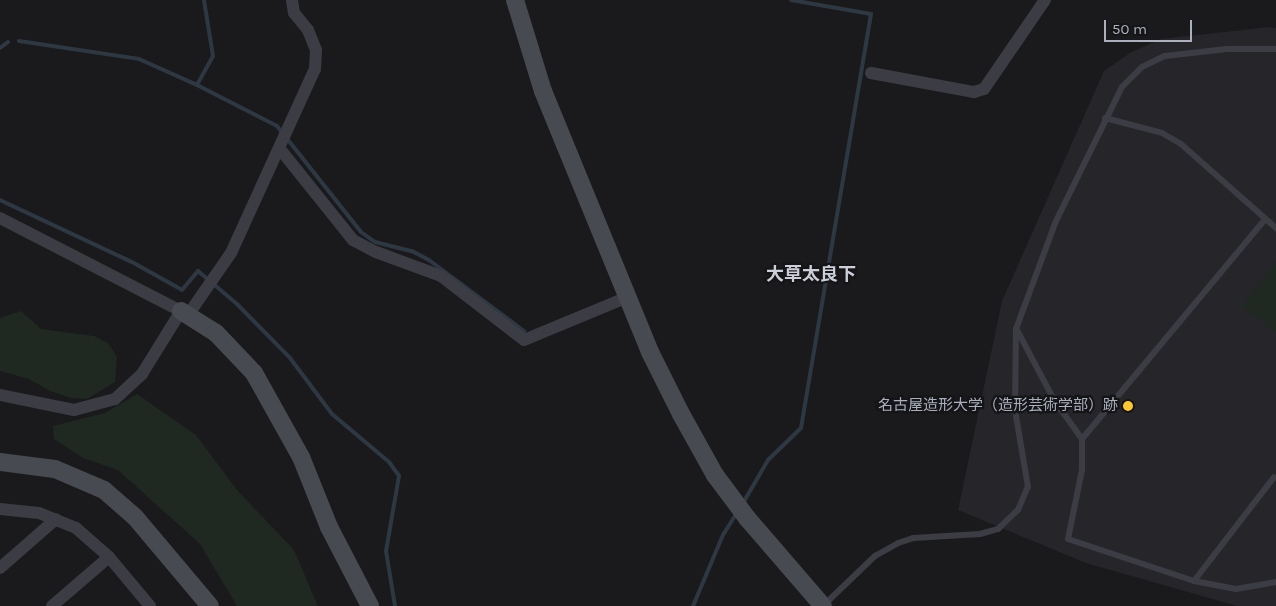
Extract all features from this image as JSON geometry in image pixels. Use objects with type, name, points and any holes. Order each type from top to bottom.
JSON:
[{"type":"street","points":[[0,395],[74,410],[115,399],[142,374],[184,313],[231,253],[280,149],[315,68],[316,50],[308,30],[294,13],[292,0]]},
{"type":"street","points":[[515,0],[543,91],[628,297],[681,414],[725,488],[747,518],[823,606]]},
{"type":"street","points":[[871,73],[974,92],[984,89],[1045,0]]},
{"type":"street","points":[[280,149],[353,240],[376,252],[441,276],[524,340],[628,297]]},
{"type":"street","points":[[0,218],[184,313],[216,333],[238,353],[269,397],[301,457],[329,527],[370,606]]},
{"type":"street","points":[[0,462],[55,469],[104,490],[135,517],[210,606]]},
{"type":"street","points":[[0,509],[39,513],[56,519],[86,535],[109,557],[150,606]]},
{"type":"street","points":[[0,568],[56,519]]},
{"type":"street","points":[[52,606],[109,557]]},
{"type":"lane","points":[[823,606],[875,556],[898,543],[913,538],[980,534],[998,529],[1018,510],[1028,487],[1015,410],[1016,329],[1056,221],[1122,86],[1142,67],[1165,56],[1227,49],[1276,49]]},
{"type":"lane","points":[[1105,118],[1162,133],[1181,144],[1276,228]]},
{"type":"lane","points":[[1082,439],[1265,218]]},
{"type":"lane","points":[[1016,329],[1054,400],[1082,439],[1082,470],[1068,539],[1194,582],[1236,589],[1276,582]]},
{"type":"lane","points":[[1015,410],[1054,400]]},
{"type":"lane","points":[[1194,582],[1274,477]]},
{"type":"shaded area","name":"名古屋造形大学（造形芸術学部）跡","points":[[1270,27],[1276,28],[1276,606],[1237,606],[1086,563],[958,510],[1002,301],[1104,71],[1130,53],[1161,39]]},
{"type":"shaded area","points":[[1276,262],[1276,333],[1242,306]]},
{"type":"shaded area","points":[[21,311],[41,329],[94,336],[108,343],[117,357],[115,382],[87,399],[71,398],[50,391],[29,379],[0,371],[0,318]]},
{"type":"shaded area","points":[[137,394],[196,435],[237,490],[294,550],[318,606],[237,606],[200,544],[118,470],[83,458],[54,439],[53,426],[105,413]]},
{"type":"waterway","points":[[204,0],[213,56],[197,85],[277,126],[361,232],[375,242],[412,251],[429,260],[524,331]]},
{"type":"waterway","points":[[743,503],[768,460],[801,428],[871,14],[791,0]]},
{"type":"waterway","points":[[19,41],[139,59],[197,85]]},
{"type":"waterway","points":[[0,48],[8,42]]},
{"type":"waterway","points":[[0,200],[132,262],[182,290],[198,271],[237,304],[290,358],[332,414],[389,462],[399,476],[386,551],[395,606]]},
{"type":"waterway","points":[[693,606],[723,535],[736,514]]},
{"type":"place","name":"名古屋造形大学（造形芸術学部）跡","points":[[1128,406]]},
{"type":"district","name":"大草太良下","points":[[811,274]]}]
